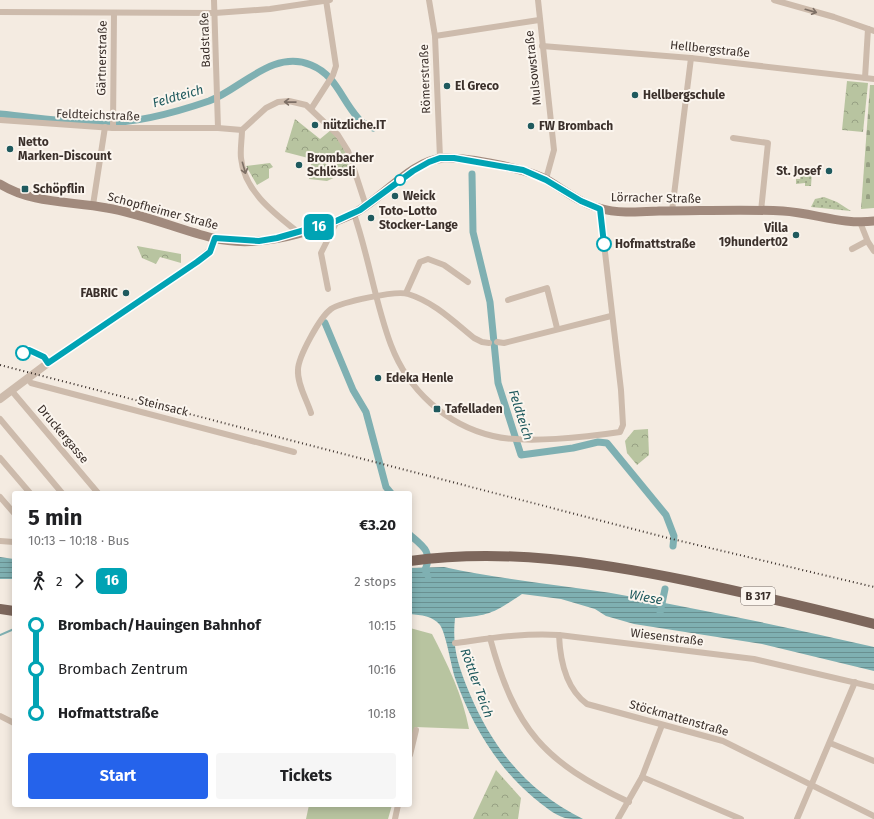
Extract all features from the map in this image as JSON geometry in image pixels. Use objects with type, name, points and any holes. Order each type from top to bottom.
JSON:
[{"type":"main road","name":"Lörracher Straße","points":[[298,232],[354,214],[413,171],[440,158],[454,158],[512,168],[546,180],[581,201],[600,209],[631,212],[784,211],[860,222],[874,221]]},
{"type":"main road","name":"Schopfheimer Straße","points":[[0,184],[27,197],[93,205],[140,215],[215,238],[259,241],[298,232]]},
{"type":"main road","name":"B 317","points":[[412,561],[434,558],[508,556],[588,563],[640,571],[733,590],[874,624]]},
{"type":"main road","points":[[0,609],[12,611]]},
{"type":"street","name":"Badstraße","points":[[214,0],[218,128]]},
{"type":"street","points":[[0,12],[215,13],[270,9],[327,0],[336,66],[331,78],[311,109]]},
{"type":"street","name":"Römerstraße","points":[[429,0],[435,36],[440,158]]},
{"type":"street","name":"Mulsowstraße","points":[[538,0],[554,150],[546,180]]},
{"type":"street","points":[[774,0],[834,17],[871,30],[865,78]]},
{"type":"street","name":"Gärtnerstraße","points":[[113,124],[114,13]]},
{"type":"street","points":[[435,36],[539,20]]},
{"type":"street","name":"Hellbergstraße","points":[[542,46],[691,58],[874,79]]},
{"type":"street","points":[[672,211],[691,58]]},
{"type":"street","points":[[298,232],[259,198],[244,173],[241,157],[242,130],[266,108],[278,102],[301,102],[311,109],[338,135],[348,151],[366,206]]},
{"type":"street","name":"Feldteichstraße","points":[[0,120],[105,127],[113,124],[242,130]]},
{"type":"street","points":[[93,205],[105,127]]},
{"type":"street","points":[[733,138],[768,143],[761,211]]},
{"type":"street","points":[[354,214],[396,357],[405,374],[424,398],[453,420],[477,431],[494,436],[510,439],[522,439],[620,432],[623,425],[621,390],[611,316],[600,209]]},
{"type":"street","points":[[328,289],[321,253],[336,221]]},
{"type":"street","points":[[860,222],[867,241],[874,251]]},
{"type":"street","points":[[0,398],[197,262],[210,252],[215,238]]},
{"type":"street","points":[[852,249],[867,241]]},
{"type":"street","points":[[406,293],[420,262],[428,259],[444,265],[468,282]]},
{"type":"street","points":[[508,300],[547,288],[557,328]]},
{"type":"street","points":[[311,414],[298,375],[298,368],[322,318],[332,308],[377,296],[406,293],[426,300],[474,338],[482,342],[489,343]]},
{"type":"street","points":[[497,342],[504,343],[557,328],[611,316]]},
{"type":"street","name":"Steinsack","points":[[27,378],[31,383],[294,452]]},
{"type":"street","name":"Druckergasse","points":[[11,390],[96,491]]},
{"type":"street","points":[[0,419],[60,491]]},
{"type":"street","points":[[0,458],[28,491]]},
{"type":"street","points":[[0,497],[12,511]]},
{"type":"street","points":[[0,536],[2,541],[12,542]]},
{"type":"street","name":"Wiesenstraße","points":[[455,643],[529,633],[559,635],[754,659],[874,687]]},
{"type":"street","name":"Stöckmattenstraße","points":[[559,635],[560,657],[563,668],[575,692],[582,701],[592,706],[723,741],[874,816]]},
{"type":"street","points":[[490,638],[497,663],[513,704],[523,722],[536,739],[554,758],[568,769],[593,784],[629,802]]},
{"type":"street","points":[[797,819],[855,682]]},
{"type":"street","points":[[0,716],[12,722]]},
{"type":"street","points":[[618,819],[642,777],[662,725]]},
{"type":"street","points":[[412,747],[416,730]]},
{"type":"street","points":[[830,743],[874,761]]},
{"type":"street","points":[[642,777],[741,819]]},
{"type":"street","points":[[395,819],[398,807]]},
{"type":"green space","points":[[847,81],[868,83],[863,132],[842,130]]},
{"type":"green space","points":[[870,85],[874,85],[874,208],[861,209]]},
{"type":"green space","points":[[295,119],[320,139],[331,130],[342,145],[353,169],[327,181],[309,179],[312,159],[285,152]]},
{"type":"green space","points":[[270,163],[273,167],[269,169],[269,178],[257,185],[246,166]]},
{"type":"green space","points":[[801,171],[812,172],[811,186],[805,186],[805,183],[796,184],[796,179],[800,179]]},
{"type":"green space","points":[[824,197],[837,202],[851,211],[811,207],[815,199]]},
{"type":"green space","points":[[137,246],[181,254],[181,263],[160,257],[156,264],[142,258]]},
{"type":"green space","points":[[648,429],[649,455],[637,465],[627,453],[625,441],[634,430]]},
{"type":"green space","points":[[412,629],[432,634],[459,692],[469,729],[415,727],[412,737]]},
{"type":"green space","points":[[496,770],[521,798],[518,819],[473,819]]},
{"type":"green space","points":[[309,807],[391,807],[388,819],[306,819]]},
{"type":"water","points":[[0,557],[12,559],[12,579],[0,579]]},
{"type":"water","points":[[444,567],[485,575],[611,593],[776,625],[874,647],[874,671],[762,644],[634,624],[606,616],[595,609],[561,599],[522,594],[484,615],[455,618],[454,638],[459,665],[469,692],[489,732],[501,750],[529,782],[545,796],[583,819],[565,818],[545,807],[520,786],[497,758],[477,728],[455,678],[440,625],[430,618],[412,614],[412,568]]},
{"type":"waterway","name":"Feldteich","points":[[0,114],[90,123],[116,123],[143,119],[170,113],[209,101],[270,66],[284,62],[297,61],[320,69],[338,88],[359,120],[373,128]]},
{"type":"waterway","name":"Feldteich","points":[[472,174],[473,232],[490,302],[498,383],[521,455],[573,448],[598,442],[607,443],[666,515],[674,536],[673,546]]},
{"type":"waterway","points":[[325,323],[353,390],[366,412],[386,487],[389,491]]},
{"type":"waterway","points":[[412,537],[423,546],[427,554],[428,558],[425,570],[428,576]]},
{"type":"waterway","name":"Feldteich","points":[[660,613],[665,589]]},
{"type":"waterway","points":[[0,635],[12,630]]},
{"type":"railway","points":[[0,365],[668,538],[874,587]]},
{"type":"bus line","name":"16","points":[[23,353],[29,350],[44,357],[48,363],[197,262],[210,252],[215,238],[237,241],[259,241],[277,238],[336,221],[354,214],[413,171],[440,158],[454,158],[523,170],[546,180],[581,201],[600,209],[604,244]]},
{"type":"place","name":"El Greco","points":[[447,86]]},
{"type":"place","name":"Hellbergschule","points":[[635,95]]},
{"type":"place","name":"nützliche.IT","points":[[315,125]]},
{"type":"place","name":"FW Brombach","points":[[531,126]]},
{"type":"place","name":"Netto Marken-Discount","points":[[10,149]]},
{"type":"place","name":"Brombacher Schlössli","points":[[299,165]]},
{"type":"place","name":"St. Josef","points":[[829,171]]},
{"type":"place","name":"Schöpflin","points":[[25,189]]},
{"type":"place","name":"Weick","points":[[395,196]]},
{"type":"place","name":"Toto-Lotto Stocker-Lange","points":[[371,218]]},
{"type":"place","name":"Villa 19hundert02","points":[[796,235]]},
{"type":"place","name":"Hofmattstraße","points":[[604,244]]},
{"type":"place","name":"FABRIC","points":[[126,293]]},
{"type":"place","name":"Edeka Henle","points":[[378,378]]},
{"type":"place","name":"Tafelladen","points":[[437,409]]},
{"type":"water label","name":"Wiese","points":[[646,597]]},
{"type":"water label","name":"Röttler Teich","points":[[477,683]]}]
